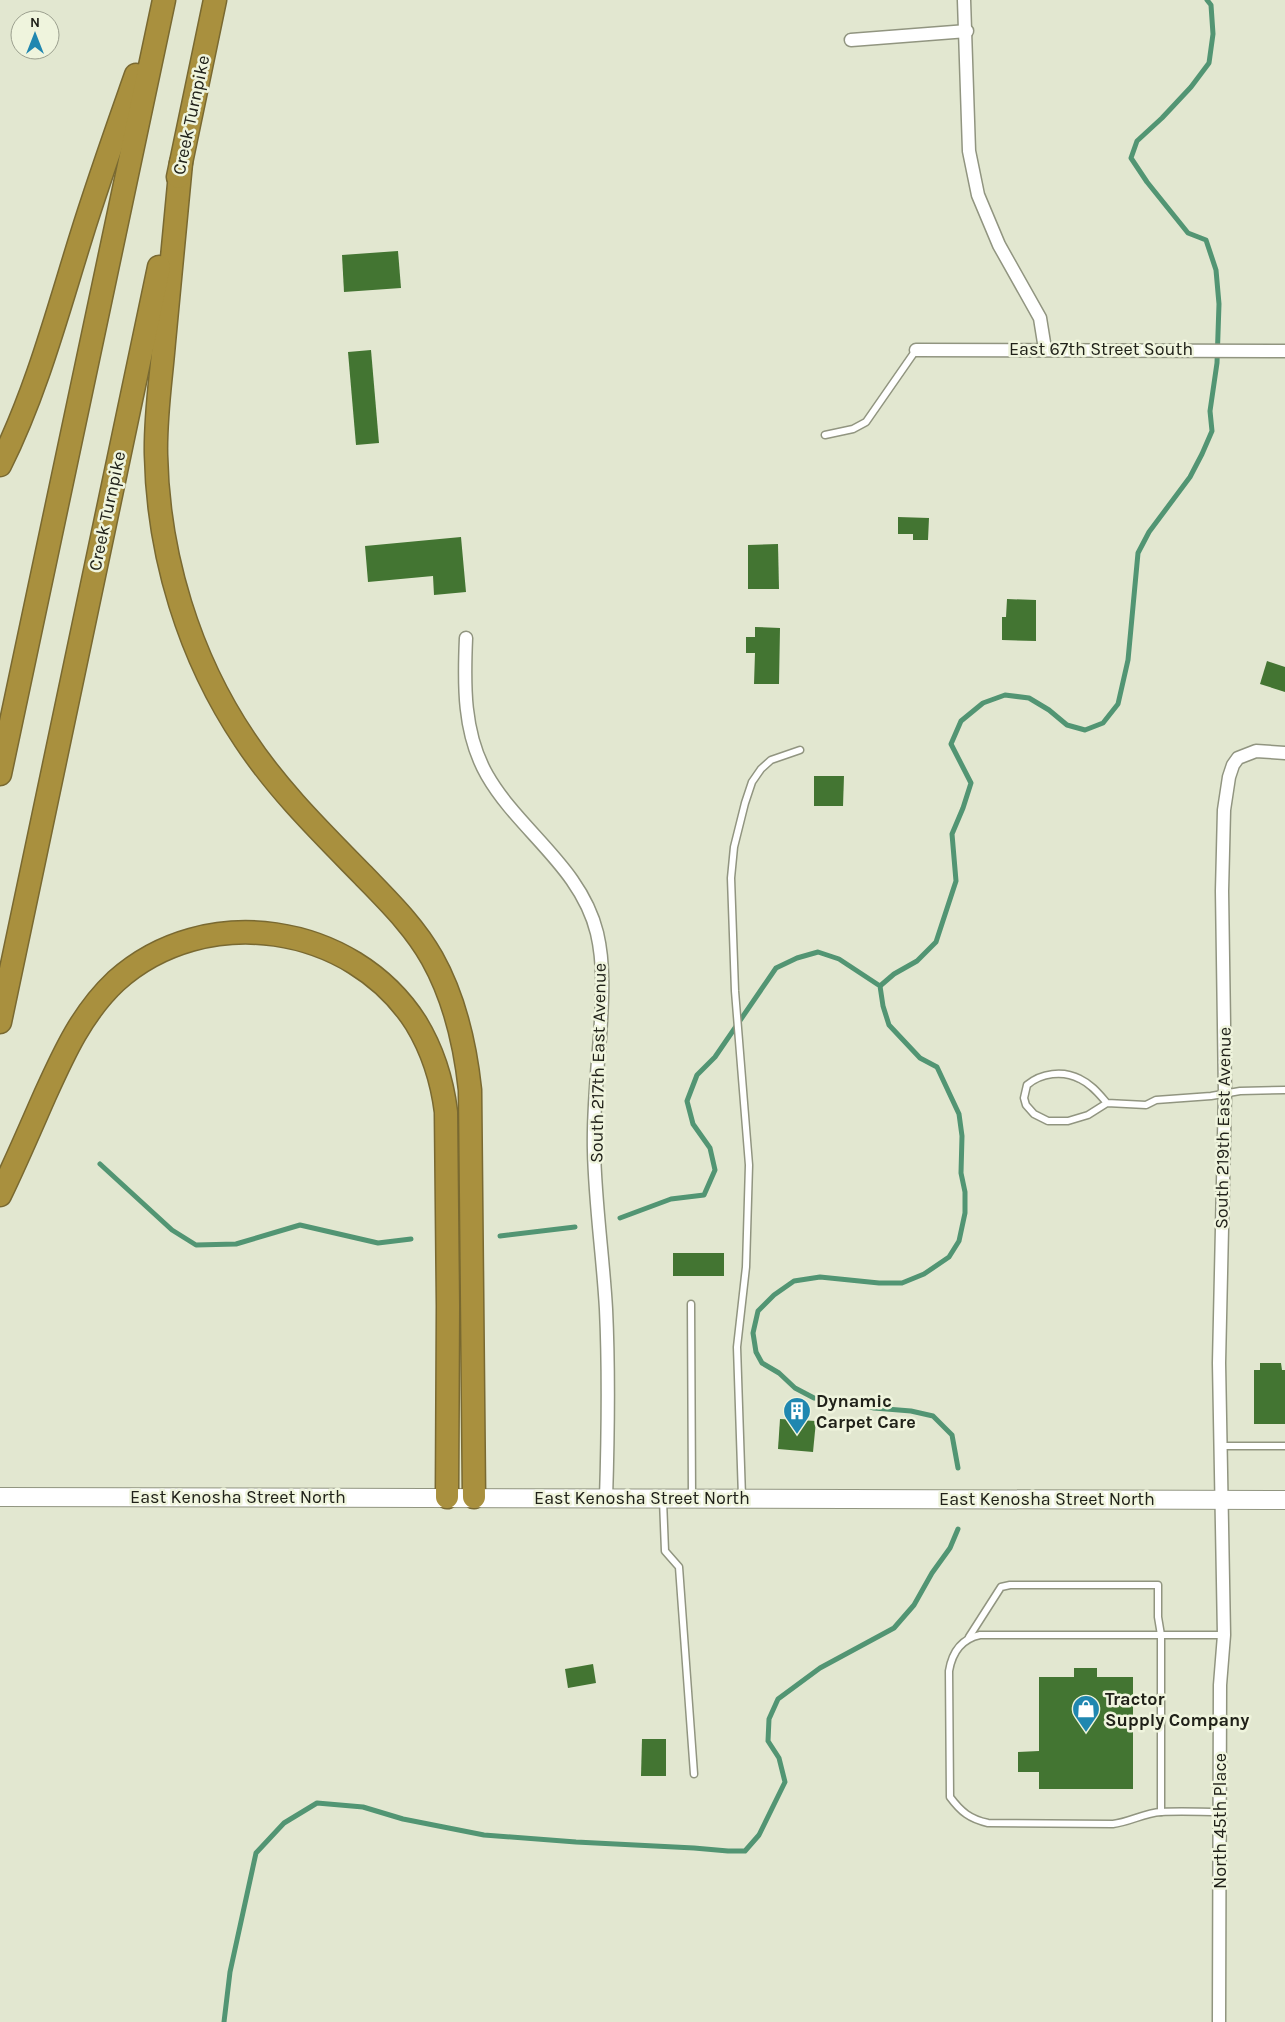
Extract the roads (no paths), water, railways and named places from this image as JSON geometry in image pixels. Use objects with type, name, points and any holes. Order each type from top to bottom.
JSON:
[{"type":"highway","points":[[0,465],[30,396],[45,354],[81,236],[162,0]]},
{"type":"highway","points":[[0,774],[162,0]]},
{"type":"highway","name":"Creek Turnpike","points":[[0,1022],[215,0]]},
{"type":"highway","points":[[181,163],[156,430],[158,491],[168,555],[178,597],[200,656],[227,711],[244,740],[289,798],[393,906],[413,930],[431,955],[451,998],[460,1026],[470,1090],[474,1497]]},
{"type":"highway","points":[[0,1195],[65,1051],[78,1027],[102,995],[135,966],[173,946],[211,935],[249,932],[285,935],[317,944],[349,959],[377,980],[404,1008],[415,1023],[427,1045],[443,1089],[446,1112],[447,1193],[447,1497]]},
{"type":"main road","name":"East Kenosha Street North","points":[[0,1497],[1285,1500]]},
{"type":"street","points":[[964,0],[967,31],[969,151],[978,195],[999,245],[1040,318],[1045,349]]},
{"type":"street","points":[[851,40],[967,31]]},
{"type":"street","name":"East 67th Street South","points":[[916,350],[1208,349],[1285,351]]},
{"type":"street","name":"South 217th East Avenue","points":[[466,638],[464,687],[466,708],[476,751],[486,773],[499,794],[542,843],[581,892],[590,911],[601,954],[603,999],[594,1106],[594,1151],[606,1306],[608,1363],[606,1499]]},
{"type":"street","name":"South 219th East Avenue","points":[[1222,1500],[1219,1353],[1225,1094],[1222,840],[1229,777],[1233,765],[1238,758],[1256,751],[1285,753]]},
{"type":"street","name":"North 45th Place","points":[[1219,2022],[1220,1685],[1224,1635],[1222,1500]]},
{"type":"lane","points":[[825,435],[853,429],[866,422],[916,350]]},
{"type":"lane","points":[[742,1499],[737,1347],[746,1267],[749,1165],[736,991],[731,878],[734,848],[752,782],[761,769],[771,760],[800,750]]},
{"type":"lane","points":[[1107,1103],[1080,1078],[1066,1074],[1043,1075],[1028,1085],[1024,1098],[1026,1105],[1034,1114],[1048,1121],[1068,1121],[1088,1115],[1107,1103],[1146,1105],[1156,1100],[1225,1094],[1240,1090],[1285,1090]]},
{"type":"lane","points":[[691,1304],[692,1499]]},
{"type":"lane","points":[[1222,1446],[1285,1446]]},
{"type":"lane","points":[[663,1499],[665,1551],[679,1567],[694,1774]]},
{"type":"lane","points":[[1161,1812],[1161,1635],[1158,1617],[1158,1585],[1010,1585],[1001,1587],[969,1637],[952,1657],[949,1671],[950,1797],[959,1809],[974,1820],[988,1823],[1113,1824],[1161,1812],[1220,1812]]},
{"type":"lane","points":[[969,1637],[980,1635],[1224,1635]]},
{"type":"waterway","points":[[880,986],[894,974],[917,961],[936,942],[956,881],[952,834],[971,783],[951,744],[961,721],[983,703],[1005,695],[1029,698],[1049,710],[1067,725],[1085,730],[1103,723],[1118,704],[1128,660],[1138,553],[1149,532],[1190,477],[1212,431],[1210,411],[1217,363],[1219,304],[1216,270],[1206,240],[1188,233],[1147,182],[1131,158],[1137,141],[1191,87],[1209,63],[1213,34],[1211,5],[1207,0]]},
{"type":"waterway","points":[[620,1218],[671,1199],[704,1195],[715,1170],[710,1148],[693,1124],[687,1101],[697,1075],[715,1057],[776,968],[797,958],[818,952],[839,959],[880,986],[883,1006],[889,1025],[920,1058],[937,1067],[959,1114],[962,1136],[961,1173],[965,1192],[965,1213],[959,1241],[949,1257],[924,1274],[902,1283],[879,1283],[820,1277],[794,1281],[774,1295],[758,1311],[753,1333],[756,1352],[762,1363],[779,1373],[795,1388],[814,1398],[844,1401],[874,1408],[911,1411],[933,1416],[952,1435],[958,1468]]},
{"type":"waterway","points":[[100,1164],[172,1230],[196,1245],[236,1244],[300,1225],[378,1243],[411,1239]]},
{"type":"waterway","points":[[500,1236],[575,1227]]},
{"type":"waterway","points":[[224,2022],[230,1972],[256,1853],[284,1823],[317,1803],[363,1807],[403,1819],[484,1835],[745,1851],[759,1835],[785,1782],[779,1758],[768,1741],[769,1719],[778,1699],[820,1668],[894,1628],[914,1605],[932,1573],[950,1548],[958,1529]]},
{"type":"place","name":"Dynamic Carpet Care","points":[[797,1435]]},
{"type":"place","name":"Tractor Supply Company","points":[[1086,1733]]}]
